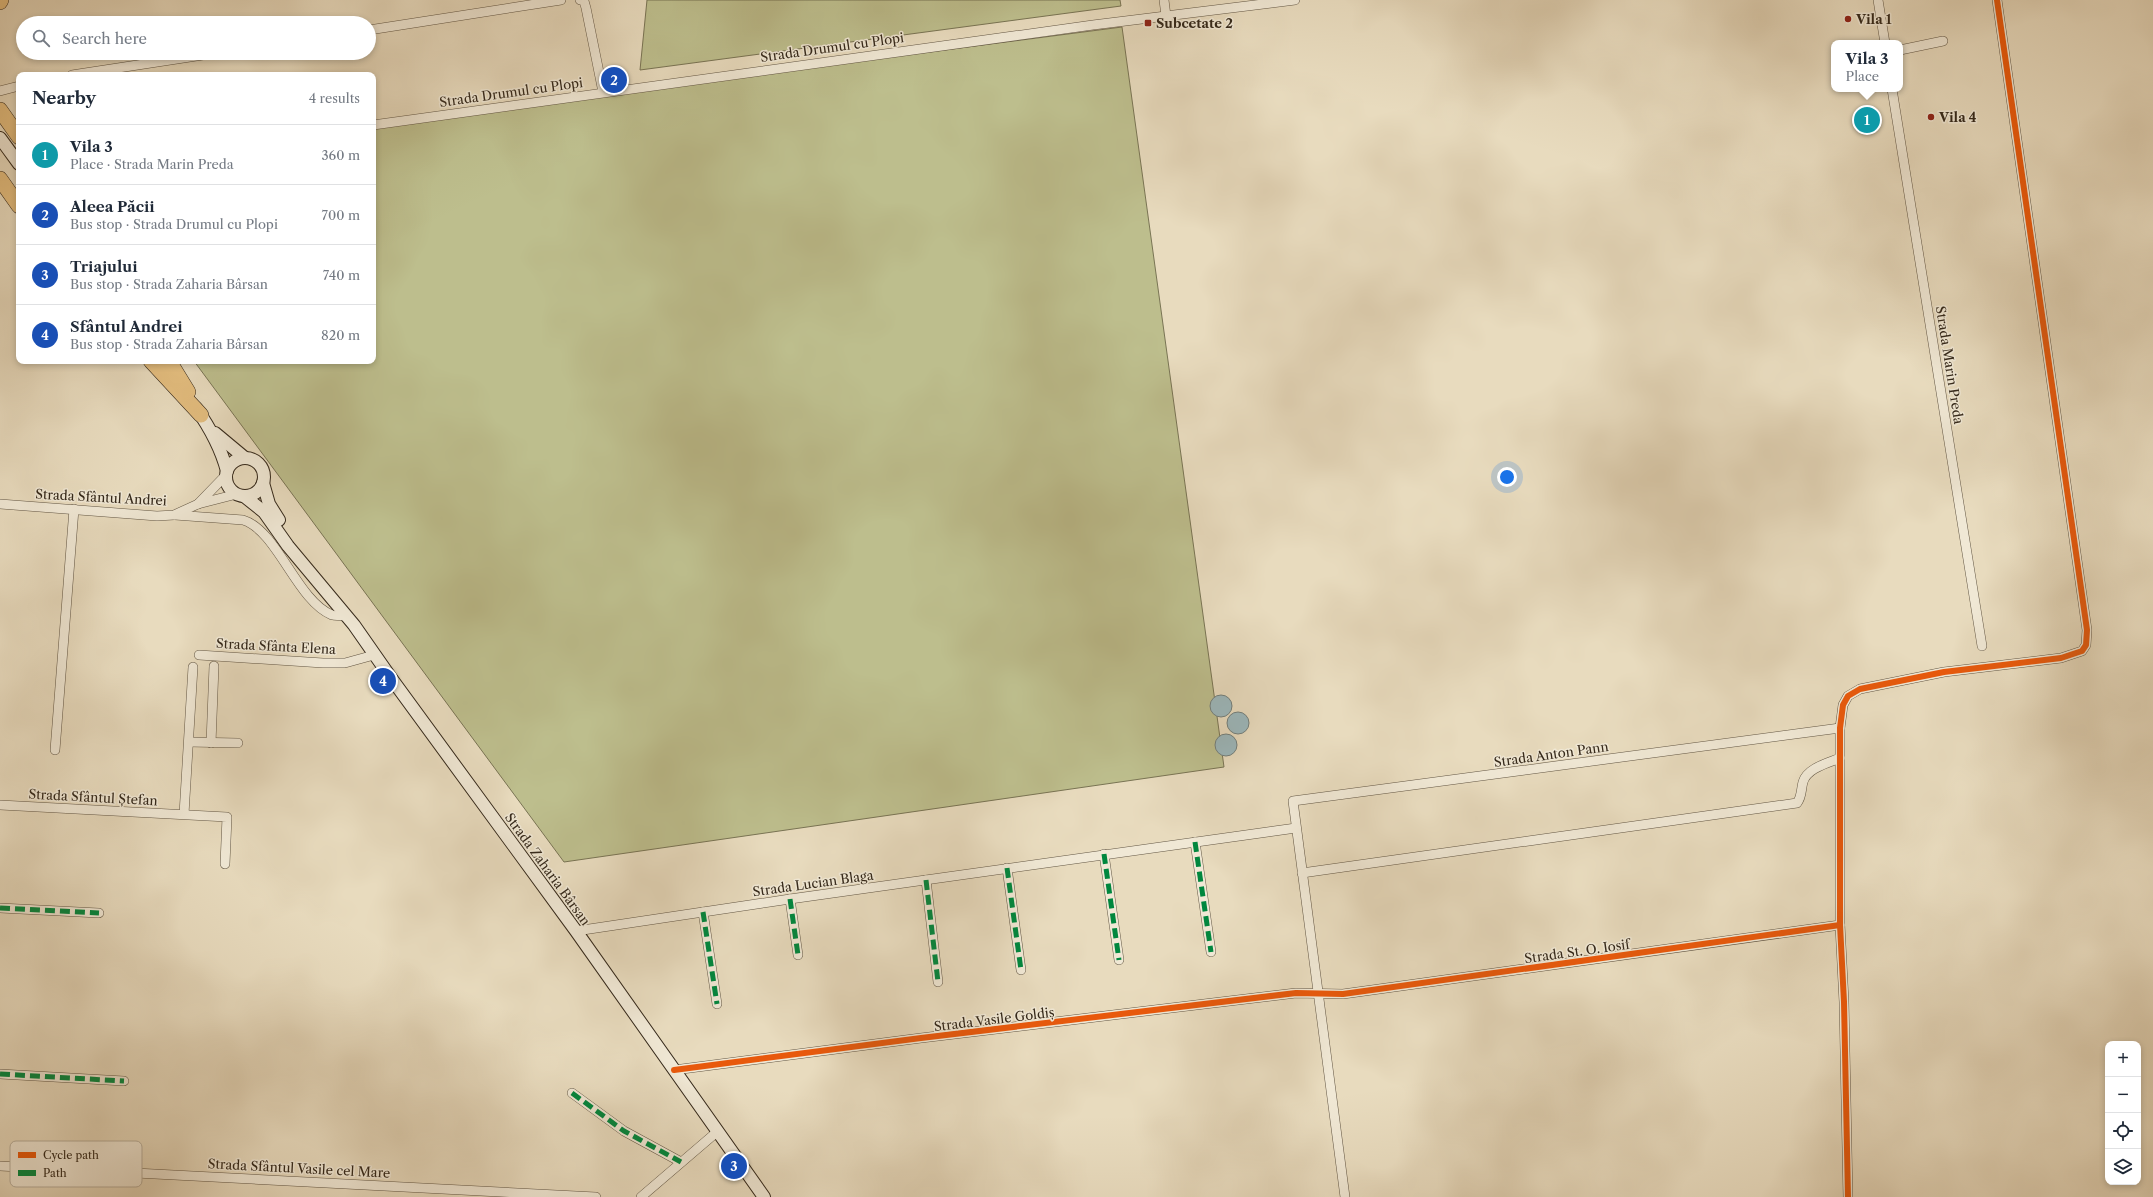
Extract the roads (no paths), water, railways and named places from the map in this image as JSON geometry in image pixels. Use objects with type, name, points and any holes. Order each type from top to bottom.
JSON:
[{"type":"highway","points":[[0,110],[16,133]]},
{"type":"highway","points":[[0,180],[16,202]]},
{"type":"highway","points":[[154,364],[205,421]]},
{"type":"highway","points":[[171,364],[205,421]]},
{"type":"main road","points":[[0,138],[16,160]]},
{"type":"main road","points":[[164,364],[205,421],[219,446],[227,472],[227,483],[240,495],[264,512],[303,563]]},
{"type":"main road","points":[[205,421],[225,443],[245,458]]},
{"type":"main road","points":[[227,472],[236,460],[245,458],[251,459],[260,466],[263,471],[263,483],[272,510],[303,563]]},
{"type":"main road","points":[[240,495],[258,491],[263,483]]},
{"type":"main road","name":"Strada Zaharia Bârsan","points":[[303,563],[347,616],[576,931],[764,1197]]},
{"type":"street","points":[[376,29],[561,0]]},
{"type":"street","points":[[580,0],[584,1],[586,8],[603,92]]},
{"type":"street","points":[[1164,0],[1166,16]]},
{"type":"street","name":"Strada Drumul cu Plopi","points":[[376,125],[603,92],[1295,0]]},
{"type":"street","points":[[1878,0],[1885,40]]},
{"type":"street","points":[[1848,1197],[1844,1002],[1840,925],[1840,728],[1843,705],[1848,696],[1860,689],[1944,672],[2060,658],[2082,651],[2086,645],[2087,630],[1997,0]]},
{"type":"street","points":[[1903,49],[1943,41]]},
{"type":"street","points":[[92,72],[170,60]]},
{"type":"street","points":[[0,91],[16,87]]},
{"type":"street","name":"Strada Marin Preda","points":[[1892,92],[1982,646]]},
{"type":"street","name":"Strada Sfântul Andrei","points":[[198,504],[227,472]]},
{"type":"street","name":"Strada Sfântul Andrei","points":[[0,504],[145,515],[174,514],[198,504],[240,495]]},
{"type":"street","points":[[55,750],[74,509]]},
{"type":"street","points":[[174,514],[250,522],[262,532],[314,602],[332,615],[347,616]]},
{"type":"street","name":"Strada Sfânta Elena","points":[[199,655],[323,663],[345,663],[374,655]]},
{"type":"street","points":[[184,814],[193,666]]},
{"type":"street","points":[[211,743],[214,666]]},
{"type":"street","name":"Strada Anton Pann","points":[[1296,828],[1293,801],[1840,728]]},
{"type":"street","points":[[189,742],[238,743]]},
{"type":"street","points":[[1302,873],[1797,803],[1800,799],[1803,780],[1807,774],[1840,758]]},
{"type":"street","name":"Strada Sfântul Ștefan","points":[[0,805],[227,817],[225,864]]},
{"type":"street","points":[[1296,828],[1345,1197]]},
{"type":"street","name":"Strada Lucian Blaga","points":[[576,931],[790,898],[1296,828]]},
{"type":"street","points":[[1195,842],[1211,952]]},
{"type":"street","points":[[1104,854],[1119,960]]},
{"type":"street","points":[[1007,868],[1020,970]]},
{"type":"street","points":[[926,880],[938,982]]},
{"type":"street","points":[[790,898],[798,955]]},
{"type":"street","points":[[0,908],[99,913]]},
{"type":"street","points":[[703,912],[717,1004]]},
{"type":"street","name":"Strada St. O. Iosif","points":[[1317,994],[1363,992],[1840,925]]},
{"type":"street","name":"Strada Vasile Goldiș","points":[[674,1070],[921,1038],[1296,993],[1317,994]]},
{"type":"street","points":[[0,1074],[124,1081]]},
{"type":"street","points":[[572,1093],[624,1131],[680,1162]]},
{"type":"street","points":[[641,1197],[718,1131]]},
{"type":"street","name":"Strada Sfântul Vasile cel Mare","points":[[0,1166],[10,1167]]},
{"type":"street","name":"Strada Sfântul Vasile cel Mare","points":[[142,1173],[596,1197]]},
{"type":"water","points":[[1217,695],[1225,695],[1232,702],[1232,710],[1225,717],[1217,717],[1210,710],[1210,702]]},
{"type":"water","points":[[1234,712],[1242,712],[1249,719],[1249,727],[1242,734],[1234,734],[1227,727],[1227,719]]},
{"type":"water","points":[[1226,734],[1234,737],[1237,745],[1234,753],[1226,756],[1218,753],[1215,745],[1218,737]]},
{"type":"place","name":"Vila 1","points":[[1848,19]]},
{"type":"place","name":"Subcetate 2","points":[[1148,23]]},
{"type":"place","name":"Aleea Păcii","points":[[614,80]]},
{"type":"place","name":"Vila 4","points":[[1931,117]]},
{"type":"place","name":"Vila 3","points":[[1867,120]]},
{"type":"place","name":"Sfântul Andrei","points":[[383,681]]},
{"type":"place","name":"Triajului","points":[[734,1166]]}]
